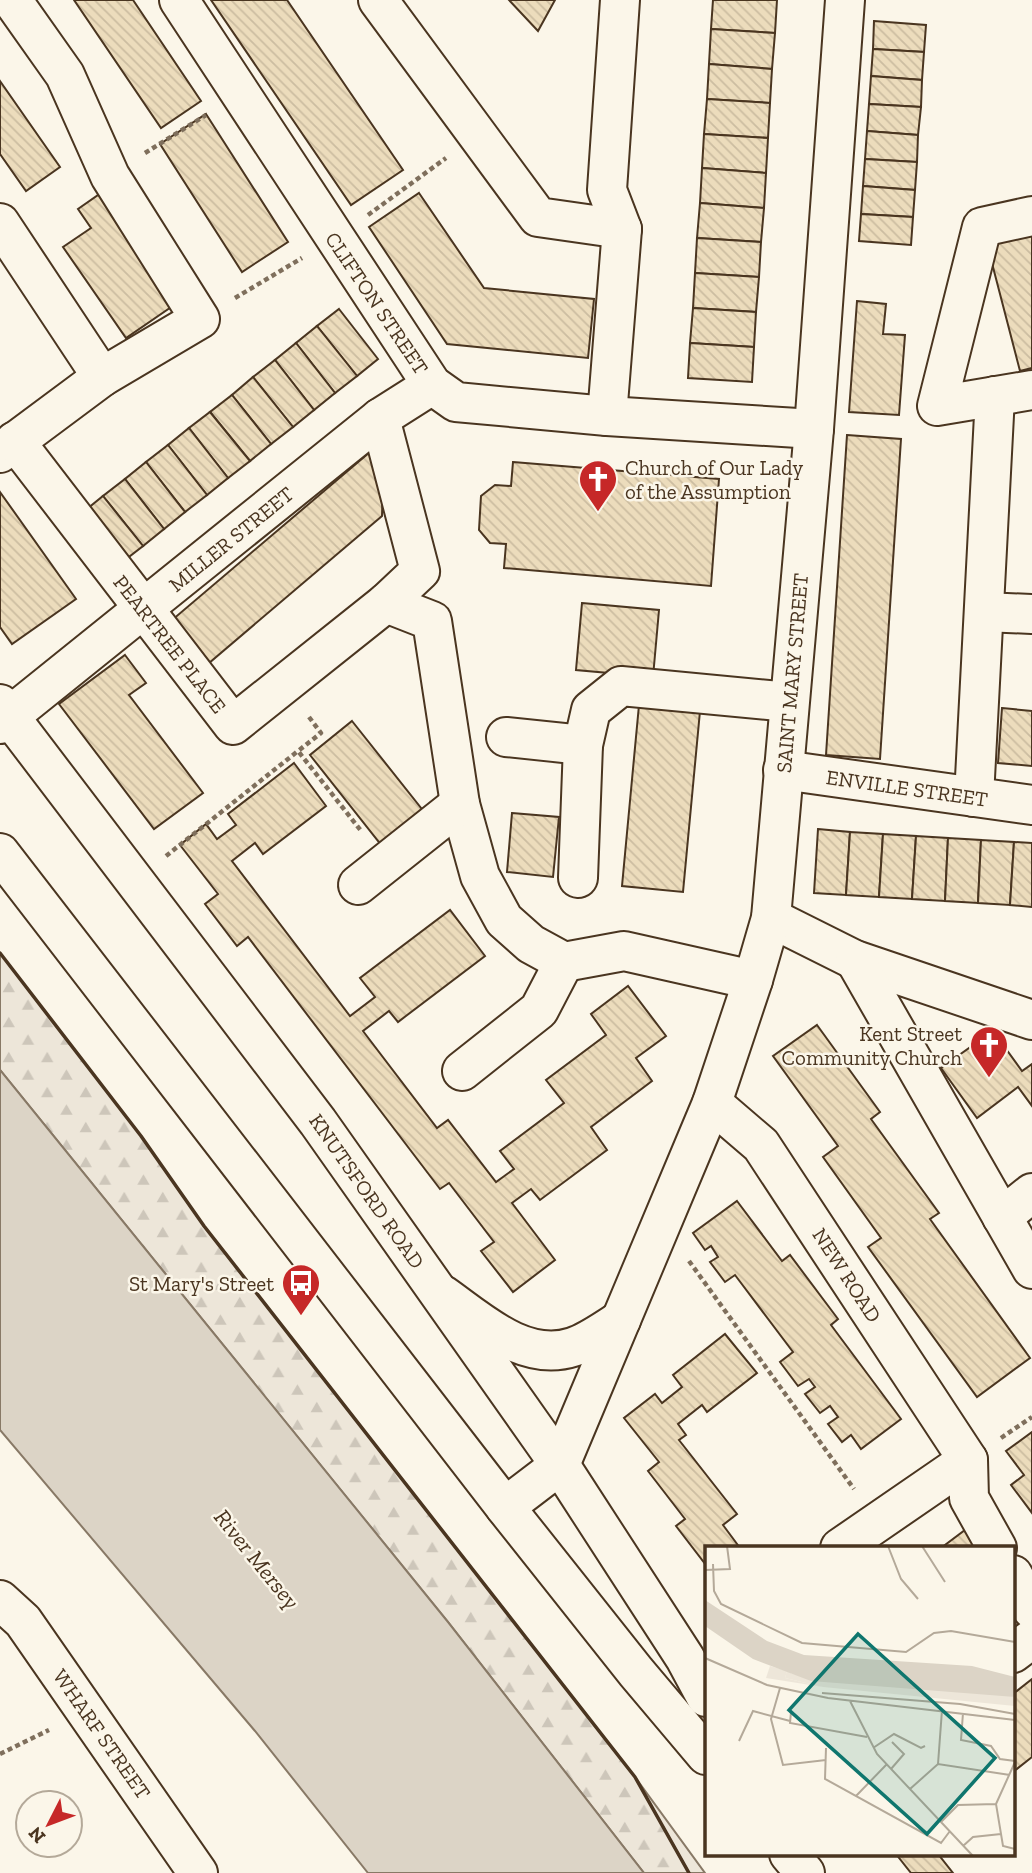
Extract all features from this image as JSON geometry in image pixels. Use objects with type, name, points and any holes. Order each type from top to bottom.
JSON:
[{"type":"main road","points":[[7,447],[102,377],[200,319],[110,176],[65,75],[12,0]]},
{"type":"main road","name":"CLIFTON STREET","points":[[179,0],[432,385],[456,402],[607,416],[814,429]]},
{"type":"main road","points":[[378,0],[538,217],[622,229]]},
{"type":"main road","points":[[607,416],[622,229],[607,190],[620,0]]},
{"type":"main road","name":"SAINT MARY STREET","points":[[505,1507],[560,1465],[712,1102],[771,918],[814,429],[845,0]]},
{"type":"main road","points":[[1032,216],[982,227],[937,406],[1032,390]]},
{"type":"main road","points":[[0,223],[102,377]]},
{"type":"main road","name":"MILLER STREET","points":[[3,715],[144,609],[380,418],[432,385]]},
{"type":"main road","points":[[974,797],[995,397]]},
{"type":"main road","name":"PEARTREE PLACE","points":[[7,447],[144,609],[233,725],[386,603],[420,571],[380,418]]},
{"type":"main road","points":[[386,603],[432,621],[460,804],[480,876],[504,920],[531,944],[564,962],[624,951],[753,980]]},
{"type":"main road","points":[[984,612],[1032,614]]},
{"type":"main road","points":[[578,878],[583,745],[591,710],[621,686],[789,702]]},
{"type":"main road","name":"KNUTSFORD ROAD","points":[[3,715],[135,881],[318,1122],[560,1465],[685,1658],[705,1695]]},
{"type":"main road","points":[[506,737],[583,745]]},
{"type":"main road","name":"ENVILLE STREET","points":[[783,770],[1032,806]]},
{"type":"main road","points":[[372,874],[460,804]]},
{"type":"main road","points":[[0,853],[505,1507],[636,1672],[705,1754]]},
{"type":"main road","points":[[771,918],[855,960],[1032,1020]]},
{"type":"main road","points":[[855,960],[1032,1269]]},
{"type":"main road","points":[[462,1071],[539,1010],[564,962]]},
{"type":"main road","name":"NEW ROAD","points":[[712,1102],[761,1145],[968,1460]]},
{"type":"main road","points":[[1002,1217],[1032,1194]]},
{"type":"main road","points":[[438,1292],[504,1338],[540,1352],[574,1347],[621,1320]]},
{"type":"main road","points":[[842,1546],[968,1460]]},
{"type":"main road","points":[[968,1460],[969,1498],[996,1546]]},
{"type":"main road","points":[[1014,1577],[1032,1609]]},
{"type":"main road","name":"WHARF STREET","points":[[0,1600],[23,1621],[198,1873]]},
{"type":"main road","points":[[1014,1652],[1032,1639]]},
{"type":"main road","points":[[791,1856],[805,1873]]},
{"type":"main road","points":[[795,1856],[805,1873]]},
{"type":"path","points":[[110,176],[238,93]]},
{"type":"path","points":[[200,319],[335,238],[477,135]]},
{"type":"path","points":[[135,881],[321,733],[284,685]]},
{"type":"path","points":[[298,751],[372,874]]},
{"type":"path","points":[[662,1222],[877,1521]]},
{"type":"path","points":[[0,1754],[52,1728]]},
{"type":"green space","points":[[0,953],[141,1136],[204,1226],[635,1777],[689,1873],[644,1873],[448,1622],[0,1070]]},
{"type":"green space","points":[[635,1777],[705,1873],[689,1873]]},
{"type":"water","name":"River Mersey","points":[[0,1070],[448,1622],[644,1873],[368,1873],[255,1731],[0,1430]]},
{"type":"building","points":[[74,0],[133,0],[201,101],[161,128]]},
{"type":"building","points":[[211,0],[287,0],[403,170],[351,205]]},
{"type":"building","points":[[509,0],[555,0],[538,31]]},
{"type":"building","points":[[713,0],[777,0],[775,33],[711,29]]},
{"type":"building","points":[[874,21],[926,25],[924,52],[873,49]]},
{"type":"building","points":[[711,29],[775,33],[772,69],[709,64]]},
{"type":"building","points":[[873,49],[924,52],[922,80],[871,76]]},
{"type":"building","points":[[709,64],[772,69],[770,103],[707,99]]},
{"type":"building","points":[[871,76],[922,80],[921,107],[869,104]]},
{"type":"building","points":[[0,81],[60,167],[26,191],[0,154]]},
{"type":"building","points":[[707,99],[770,103],[768,138],[704,134]]},
{"type":"building","points":[[869,104],[921,107],[918,135],[867,131]]},
{"type":"building","points":[[206,114],[288,242],[242,272],[160,144]]},
{"type":"building","points":[[867,131],[918,135],[917,162],[865,159]]},
{"type":"building","points":[[704,134],[768,138],[766,173],[702,168]]},
{"type":"building","points":[[865,159],[917,162],[915,190],[863,186]]},
{"type":"building","points":[[702,168],[766,173],[764,208],[700,203]]},
{"type":"building","points":[[863,186],[915,190],[913,217],[861,214]]},
{"type":"building","points":[[101,193],[177,303],[126,338],[63,247],[91,228],[78,209]]},
{"type":"building","points":[[419,193],[484,288],[594,299],[588,358],[447,344],[369,227]]},
{"type":"building","points":[[700,203],[764,208],[761,242],[697,238]]},
{"type":"building","points":[[861,214],[913,217],[911,245],[859,241]]},
{"type":"building","points":[[1032,233],[1032,368],[1020,371],[987,244]]},
{"type":"building","points":[[697,238],[761,242],[759,277],[695,273]]},
{"type":"building","points":[[695,273],[759,277],[756,312],[693,308]]},
{"type":"building","points":[[857,301],[886,304],[883,334],[905,335],[899,415],[849,412]]},
{"type":"building","points":[[693,308],[756,312],[754,347],[690,343]]},
{"type":"building","points":[[339,309],[378,359],[357,376],[317,326]]},
{"type":"building","points":[[317,326],[357,376],[335,393],[296,343]]},
{"type":"building","points":[[296,343],[335,393],[314,410],[275,360]]},
{"type":"building","points":[[690,343],[754,347],[752,382],[688,378]]},
{"type":"building","points":[[275,360],[314,410],[293,427],[253,377]]},
{"type":"building","points":[[253,377],[293,427],[271,444],[232,395]]},
{"type":"building","points":[[232,395],[271,444],[250,461],[210,412]]},
{"type":"building","points":[[210,412],[250,461],[228,478],[189,428]]},
{"type":"building","points":[[189,428],[228,478],[207,495],[168,445]]},
{"type":"building","points":[[847,435],[901,439],[880,759],[826,755]]},
{"type":"building","points":[[168,445],[207,495],[185,512],[146,462]]},
{"type":"building","points":[[370,452],[383,481],[382,516],[202,669],[165,626]]},
{"type":"building","points":[[146,462],[185,512],[164,529],[125,479]]},
{"type":"building","name":"Church of Our Lady of the Assumption","points":[[513,462],[719,479],[711,586],[504,568],[506,544],[490,543],[479,530],[481,496],[495,485],[511,486]]},
{"type":"building","points":[[125,479],[164,529],[143,546],[103,496]]},
{"type":"building","points":[[0,492],[76,599],[12,644],[0,627]]},
{"type":"building","points":[[103,496],[143,546],[121,563],[82,513]]},
{"type":"building","points":[[582,603],[659,610],[653,677],[576,670]]},
{"type":"building","points":[[125,655],[146,683],[129,695],[203,793],[154,829],[59,704]]},
{"type":"building","points":[[639,705],[700,711],[683,892],[622,886]]},
{"type":"building","points":[[1002,708],[1032,711],[1032,766],[998,763]]},
{"type":"building","points":[[352,721],[429,818],[386,851],[310,755]]},
{"type":"building","points":[[294,763],[326,806],[263,854],[255,843],[232,861],[350,1016],[375,997],[360,978],[450,910],[485,956],[398,1022],[389,1011],[363,1031],[437,1128],[448,1120],[496,1182],[514,1169],[500,1151],[564,1103],[546,1080],[606,1035],[591,1014],[628,986],[666,1036],[636,1058],[652,1081],[591,1127],[607,1150],[540,1200],[531,1189],[512,1203],[555,1260],[513,1292],[481,1251],[494,1242],[449,1183],[440,1189],[248,937],[237,946],[205,904],[218,894],[180,845],[206,824],[217,839],[236,825],[228,814]]},
{"type":"building","points":[[512,813],[559,817],[553,877],[507,872]]},
{"type":"building","points":[[818,829],[850,832],[846,895],[814,893]]},
{"type":"building","points":[[850,832],[883,834],[879,897],[846,895]]},
{"type":"building","points":[[883,834],[916,836],[912,899],[879,897]]},
{"type":"building","points":[[916,836],[948,838],[945,901],[912,899]]},
{"type":"building","points":[[948,838],[981,840],[978,903],[945,901]]},
{"type":"building","points":[[981,840],[1014,842],[1010,905],[978,903]]},
{"type":"building","points":[[1014,842],[1032,843],[1032,907],[1010,905]]},
{"type":"building","points":[[817,1025],[880,1112],[871,1119],[939,1213],[930,1219],[1030,1358],[977,1397],[868,1247],[881,1238],[823,1157],[838,1146],[773,1056]]},
{"type":"building","points":[[993,1031],[1022,1071],[1032,1064],[1032,1106],[1018,1087],[977,1118],[941,1068]]},
{"type":"building","points":[[737,1201],[782,1261],[790,1255],[838,1319],[831,1325],[901,1419],[861,1449],[851,1435],[842,1442],[828,1424],[838,1417],[830,1406],[820,1413],[805,1394],[815,1387],[809,1379],[798,1386],[780,1362],[793,1352],[735,1275],[725,1282],[710,1262],[718,1257],[711,1246],[705,1250],[693,1233]]},
{"type":"building","points":[[725,1334],[757,1373],[707,1412],[702,1405],[678,1424],[686,1435],[679,1440],[737,1514],[723,1525],[739,1546],[705,1546],[705,1564],[676,1526],[685,1519],[648,1471],[659,1462],[624,1418],[655,1394],[662,1403],[682,1387],[673,1375]]},
{"type":"building","points":[[1032,1432],[1032,1513],[1011,1485],[1024,1475],[1006,1451]]},
{"type":"building","points":[[965,1530],[977,1546],[944,1546]]},
{"type":"building","points":[[1032,1679],[1032,1757],[1014,1771],[1014,1693]]},
{"type":"building","points":[[898,1856],[940,1856],[953,1873],[911,1873]]},
{"type":"wall","points":[[0,953],[141,1136],[204,1226],[635,1777],[689,1873]]},
{"type":"place","name":"Church of Our Lady of the Assumption","points":[[598,513]]},
{"type":"place","name":"Kent Street Community Church","points":[[989,1079]]},
{"type":"place","name":"St Mary's Street","points":[[301,1317]]}]
